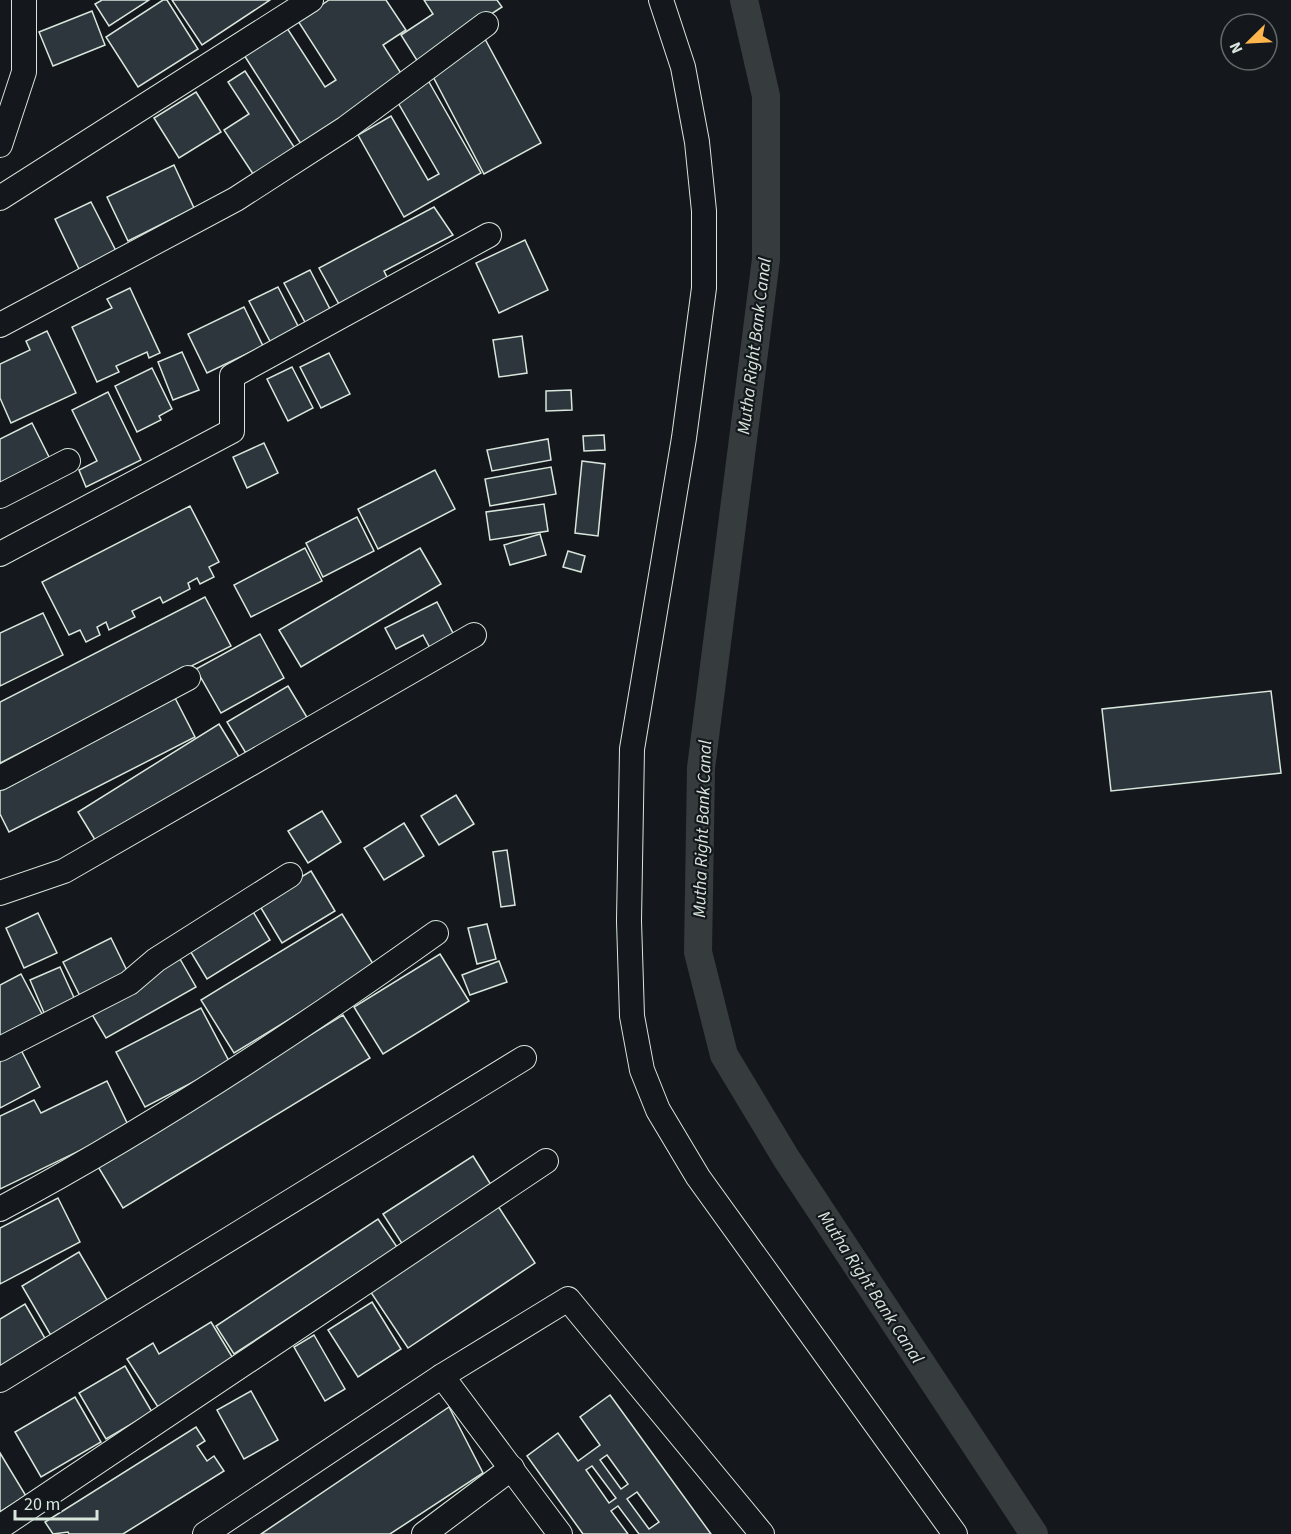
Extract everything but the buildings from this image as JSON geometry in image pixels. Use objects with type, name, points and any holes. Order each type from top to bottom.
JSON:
[{"type":"street","points":[[0,145],[24,72],[24,0]]},
{"type":"street","points":[[0,198],[311,0]]},
{"type":"street","points":[[661,0],[683,67],[697,142],[704,211],[704,288],[684,438],[632,749],[629,921],[632,1016],[642,1070],[658,1110],[698,1177],[955,1534]]},
{"type":"street","points":[[0,325],[236,199],[346,128],[486,24]]},
{"type":"street","points":[[0,554],[232,431],[232,376],[489,235]]},
{"type":"street","points":[[0,496],[68,461]]},
{"type":"street","points":[[0,893],[64,871],[474,635]]},
{"type":"street","points":[[0,778],[188,678]]},
{"type":"street","points":[[0,1049],[129,983],[156,960],[290,875]]},
{"type":"street","points":[[0,1209],[92,1160],[308,1024],[436,933]]},
{"type":"street","points":[[0,1380],[524,1058]]},
{"type":"street","points":[[0,1527],[546,1161]]},
{"type":"street","points":[[205,1534],[442,1376],[568,1299],[762,1534]]},
{"type":"street","points":[[442,1376],[560,1534]]},
{"type":"street","points":[[424,1534],[512,1468]]},
{"type":"waterway","name":"Mutha Right Bank Canal","points":[[744,0],[766,96],[766,259],[701,768],[698,952],[724,1055],[786,1158],[1034,1534]]}]
